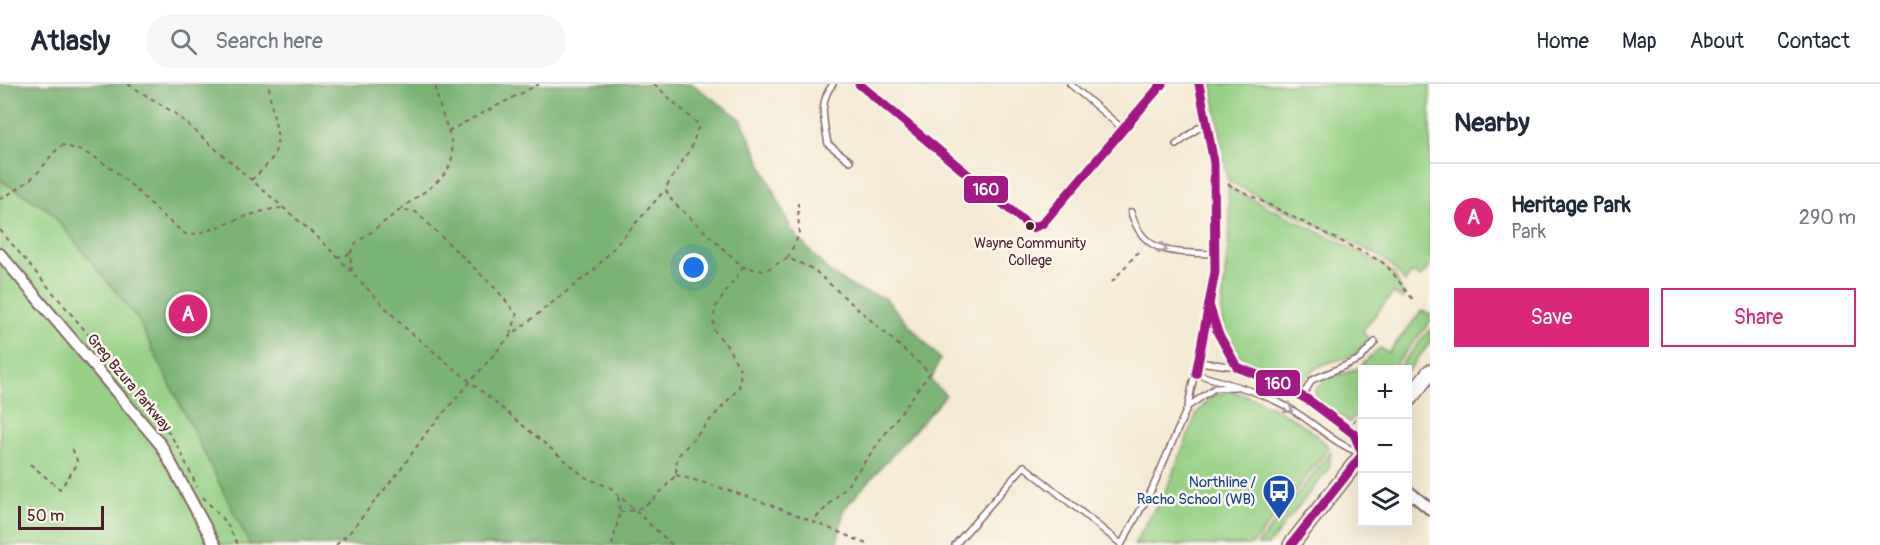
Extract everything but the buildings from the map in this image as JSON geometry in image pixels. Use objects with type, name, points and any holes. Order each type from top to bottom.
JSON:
[{"type":"main road","points":[[1412,394],[1430,372]]},
{"type":"main road","points":[[1291,545],[1358,459]]},
{"type":"street","name":"Greg Bzura Parkway","points":[[0,254],[161,445],[215,545]]},
{"type":"street","points":[[1412,495],[1430,509]]},
{"type":"lane","points":[[833,84],[824,94],[822,108],[828,144],[850,161]]},
{"type":"lane","points":[[860,84],[1032,228],[1042,224],[1162,84]]},
{"type":"lane","points":[[1070,84],[1123,129]]},
{"type":"lane","points":[[955,545],[1024,466],[1121,544],[1152,489],[1188,406],[1215,272],[1214,163],[1198,84]]},
{"type":"lane","points":[[1176,145],[1206,122]]},
{"type":"lane","points":[[1131,212],[1136,229],[1149,244],[1172,252],[1215,254]]},
{"type":"lane","points":[[1209,304],[1218,333],[1237,367]]},
{"type":"lane","points":[[1302,397],[1312,380],[1360,359],[1375,342]]},
{"type":"lane","points":[[1198,362],[1237,367],[1278,382],[1354,434],[1358,444]]},
{"type":"lane","points":[[1196,374],[1239,387],[1296,412],[1340,446],[1358,453]]},
{"type":"lane","points":[[1188,406],[1215,388],[1239,387]]},
{"type":"path","points":[[128,84],[176,114],[281,208],[323,242],[403,326],[585,477],[611,488],[672,545]]},
{"type":"path","points":[[251,180],[268,166],[277,151],[269,84]]},
{"type":"path","points":[[352,272],[350,254],[354,244],[449,170],[454,156],[436,96],[436,84]]},
{"type":"path","points":[[448,131],[539,84]]},
{"type":"path","points":[[336,545],[349,533],[401,469],[427,432],[510,336],[595,269],[665,189],[692,147],[699,125],[654,84]]},
{"type":"path","points":[[0,199],[19,189],[40,170],[52,152],[63,146],[78,149],[125,177],[171,224],[187,234],[211,231],[262,209],[281,208]]},
{"type":"path","points":[[1228,184],[1382,262],[1395,272],[1407,293],[1415,301]]},
{"type":"path","points":[[665,189],[673,202],[743,267],[764,271],[788,258],[799,234],[798,203]]},
{"type":"path","points":[[400,210],[416,212],[497,290],[517,315],[510,336]]},
{"type":"path","points":[[1112,282],[1138,252]]},
{"type":"path","points":[[337,257],[350,254]]},
{"type":"path","points":[[788,258],[813,269],[930,374],[846,487],[813,521]]},
{"type":"path","points":[[620,512],[636,512],[650,502],[676,475],[677,457],[739,388],[741,371],[727,346],[713,329],[715,308],[743,267]]},
{"type":"path","points":[[30,464],[60,489],[78,463],[72,448]]},
{"type":"path","points":[[676,475],[710,484],[813,521],[869,545]]},
{"type":"path","points":[[612,545],[620,512],[618,494]]},
{"type":"green space","points":[[0,84],[654,545],[0,545]]},
{"type":"green space","points":[[0,84],[692,84],[741,119],[792,231],[830,273],[858,290],[885,298],[940,359],[931,381],[946,395],[844,509],[837,545],[250,545],[137,318],[49,210],[0,180]]},
{"type":"green space","points":[[1212,84],[1430,84],[1430,266],[1420,277],[1413,272],[1405,282],[1391,265],[1377,255],[1228,181]]},
{"type":"green space","points":[[1228,187],[1381,263],[1394,274],[1404,296],[1402,299],[1393,293],[1362,331],[1369,339],[1355,353],[1316,368],[1301,382],[1294,385],[1245,361],[1234,351],[1226,339],[1221,314],[1230,226]]},
{"type":"green space","points":[[1422,311],[1430,314],[1430,322],[1395,365],[1361,365],[1380,348],[1388,353]]},
{"type":"green space","points":[[1430,329],[1430,343],[1412,366],[1400,365]]},
{"type":"green space","points":[[1357,369],[1358,411],[1350,422],[1319,402],[1315,390],[1326,379]]},
{"type":"green space","points":[[1229,391],[1254,398],[1283,413],[1310,430],[1329,448],[1252,545],[1134,545],[1169,483],[1197,413],[1211,397]]},
{"type":"green space","points":[[1331,452],[1329,469],[1284,524],[1281,522],[1286,516],[1282,513]]},
{"type":"green space","points":[[1276,521],[1283,527],[1268,545],[1257,545]]},
{"type":"transit line","name":"160","points":[[859,84],[1032,228],[1042,224],[1162,84]]},
{"type":"transit line","name":"160","points":[[1196,374],[1215,272],[1214,163],[1199,84]]},
{"type":"transit line","name":"160","points":[[1209,305],[1218,333],[1237,367],[1278,383],[1310,401],[1354,434],[1358,444]]},
{"type":"transit line","name":"160","points":[[1291,545],[1358,460]]},
{"type":"place","name":"Wayne Community College","points":[[1030,226]]},
{"type":"place","name":"Heritage Park","points":[[188,314]]},
{"type":"place","name":"Northline / Racho School (WB)","points":[[1279,520]]}]
